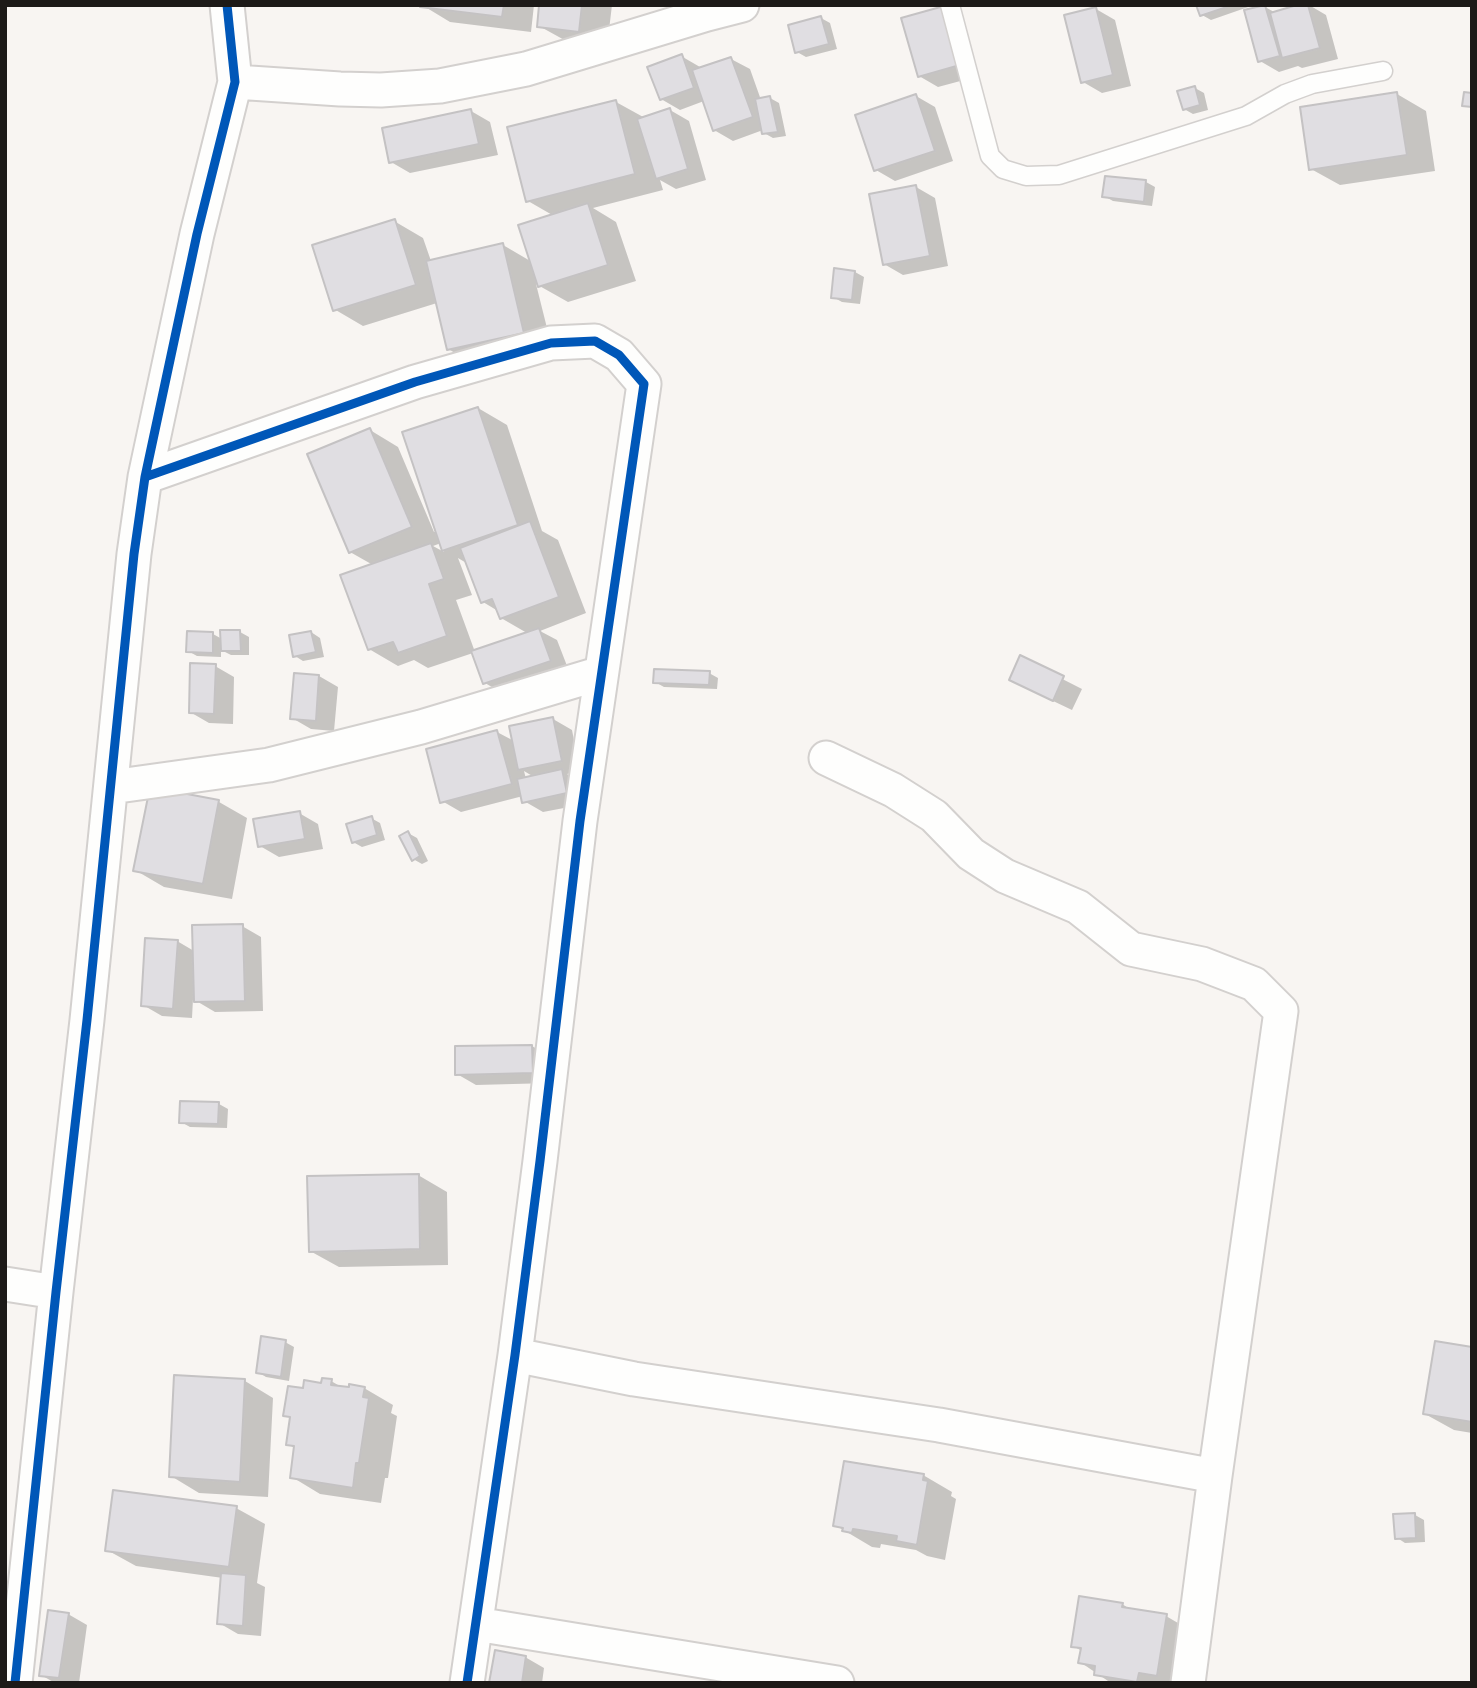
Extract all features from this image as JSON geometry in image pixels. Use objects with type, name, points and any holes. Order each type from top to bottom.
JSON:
[{"type":"street","points":[[12,1670],[87,1020],[134,554],[145,477],[197,234],[235,82],[227,5]]},
{"type":"street","points":[[235,82],[367,89],[440,86],[526,69],[730,7]]},
{"type":"street","points":[[145,477],[415,382],[551,343],[595,341],[619,355],[644,384],[580,821],[515,1355],[467,1683]]},
{"type":"street","points":[[111,787],[268,765],[421,727],[601,673]]},
{"type":"street","points":[[826,758],[892,790],[934,816],[971,854],[1005,876],[1079,907],[1131,949],[1202,964],[1254,984],[1281,1011],[1188,1683]]},
{"type":"street","points":[[5,1284],[56,1292]]},
{"type":"street","points":[[515,1355],[635,1379],[939,1425],[1215,1476]]},
{"type":"street","points":[[476,1624],[837,1683]]},
{"type":"lane","points":[[950,5],[990,156],[1003,169],[1026,176],[1059,175],[1245,116],[1284,94],[1312,84],[1383,71]]},
{"type":"building","points":[[420,5],[504,5],[502,17]]},
{"type":"building","points":[[539,5],[582,5],[579,32],[537,27]]},
{"type":"building","points":[[1196,5],[1227,5],[1227,7],[1200,16]]},
{"type":"building","points":[[1265,5],[1280,56],[1258,62],[1244,10]]},
{"type":"building","points":[[1297,5],[1308,5],[1320,48],[1282,58],[1270,13]]},
{"type":"building","points":[[944,6],[960,65],[918,77],[901,18]]},
{"type":"building","points":[[1096,7],[1113,75],[1081,83],[1064,15]]},
{"type":"building","points":[[821,16],[829,44],[795,53],[788,25]]},
{"type":"building","points":[[682,54],[694,88],[660,100],[647,67]]},
{"type":"building","points":[[731,57],[753,117],[713,131],[692,70]]},
{"type":"building","points":[[1195,86],[1200,105],[1183,110],[1177,91]]},
{"type":"building","points":[[1397,92],[1407,155],[1309,170],[1300,107]]},
{"type":"building","points":[[1464,92],[1472,93],[1472,107],[1462,106]]},
{"type":"building","points":[[916,94],[935,151],[874,171],[855,115]]},
{"type":"building","points":[[770,96],[778,132],[762,134],[755,99]]},
{"type":"building","points":[[616,100],[635,174],[526,202],[507,127]]},
{"type":"building","points":[[670,108],[688,169],[656,179],[637,119]]},
{"type":"building","points":[[471,109],[479,144],[389,163],[382,128]]},
{"type":"building","points":[[1105,176],[1146,180],[1144,202],[1102,197]]},
{"type":"building","points":[[916,185],[930,256],[883,265],[869,194]]},
{"type":"building","points":[[588,203],[608,265],[538,287],[518,225]]},
{"type":"building","points":[[395,219],[416,285],[333,311],[312,245]]},
{"type":"building","points":[[503,243],[524,333],[447,350],[426,261]]},
{"type":"building","points":[[834,268],[855,271],[852,300],[831,298]]},
{"type":"building","points":[[478,407],[518,525],[442,551],[402,432]]},
{"type":"building","points":[[370,428],[412,527],[349,553],[307,454]]},
{"type":"building","points":[[530,521],[559,597],[500,619],[492,599],[481,603],[460,548]]},
{"type":"building","points":[[431,543],[444,579],[429,584],[447,636],[398,653],[393,642],[368,650],[340,575]]},
{"type":"building","points":[[539,628],[551,661],[483,684],[471,651]]},
{"type":"building","points":[[220,630],[240,630],[241,651],[221,651]]},
{"type":"building","points":[[187,631],[213,632],[213,653],[186,652]]},
{"type":"building","points":[[311,631],[316,652],[293,657],[289,635]]},
{"type":"building","points":[[1020,655],[1064,676],[1053,701],[1009,680]]},
{"type":"building","points":[[190,663],[216,664],[214,714],[189,713]]},
{"type":"building","points":[[654,669],[710,671],[709,685],[653,683]]},
{"type":"building","points":[[294,673],[319,675],[316,721],[290,719]]},
{"type":"building","points":[[553,717],[562,761],[518,770],[509,726]]},
{"type":"building","points":[[497,730],[512,784],[440,803],[426,749]]},
{"type":"building","points":[[562,769],[567,793],[522,803],[517,779]]},
{"type":"building","points":[[150,787],[219,800],[203,884],[133,871]]},
{"type":"building","points":[[300,811],[305,839],[258,847],[253,819]]},
{"type":"building","points":[[372,816],[377,835],[352,843],[346,824]]},
{"type":"building","points":[[408,831],[420,856],[412,861],[399,836]]},
{"type":"building","points":[[243,924],[245,1001],[194,1002],[192,925]]},
{"type":"building","points":[[145,938],[178,940],[173,1009],[141,1006]]},
{"type":"building","points":[[532,1045],[533,1073],[455,1075],[455,1046]]},
{"type":"building","points":[[180,1101],[219,1102],[218,1124],[179,1123]]},
{"type":"building","points":[[419,1174],[420,1249],[309,1252],[307,1176]]},
{"type":"building","points":[[261,1336],[286,1340],[281,1377],[256,1373]]},
{"type":"building","points":[[1435,1341],[1472,1347],[1472,1422],[1423,1414]]},
{"type":"building","points":[[174,1375],[245,1379],[240,1482],[169,1477]]},
{"type":"building","points":[[322,1378],[332,1379],[331,1385],[365,1387],[363,1397],[369,1398],[353,1488],[290,1478],[294,1446],[286,1445],[290,1417],[283,1416],[288,1386],[303,1388],[304,1380],[321,1383]]},
{"type":"building","points":[[844,1461],[924,1474],[923,1480],[928,1481],[917,1545],[896,1541],[897,1536],[853,1529],[852,1533],[833,1526]]},
{"type":"building","points":[[113,1490],[237,1506],[229,1567],[105,1551]]},
{"type":"building","points":[[1415,1513],[1416,1538],[1395,1539],[1393,1514]]},
{"type":"building","points":[[221,1573],[246,1575],[243,1626],[217,1624]]},
{"type":"building","points":[[1079,1596],[1123,1603],[1122,1607],[1167,1614],[1157,1676],[1139,1673],[1137,1682],[1094,1675],[1095,1666],[1078,1663],[1081,1648],[1071,1647]]},
{"type":"building","points":[[48,1610],[69,1613],[59,1678],[39,1676]]},
{"type":"building","points":[[495,1650],[526,1656],[522,1683],[489,1683]]},
{"type":"cycle path","points":[[15,1683],[87,1020],[134,554],[145,477],[197,234],[235,82],[227,5]]},
{"type":"cycle path","points":[[145,477],[415,382],[551,343],[595,341],[619,355],[644,384],[580,821],[515,1355],[467,1683]]}]
